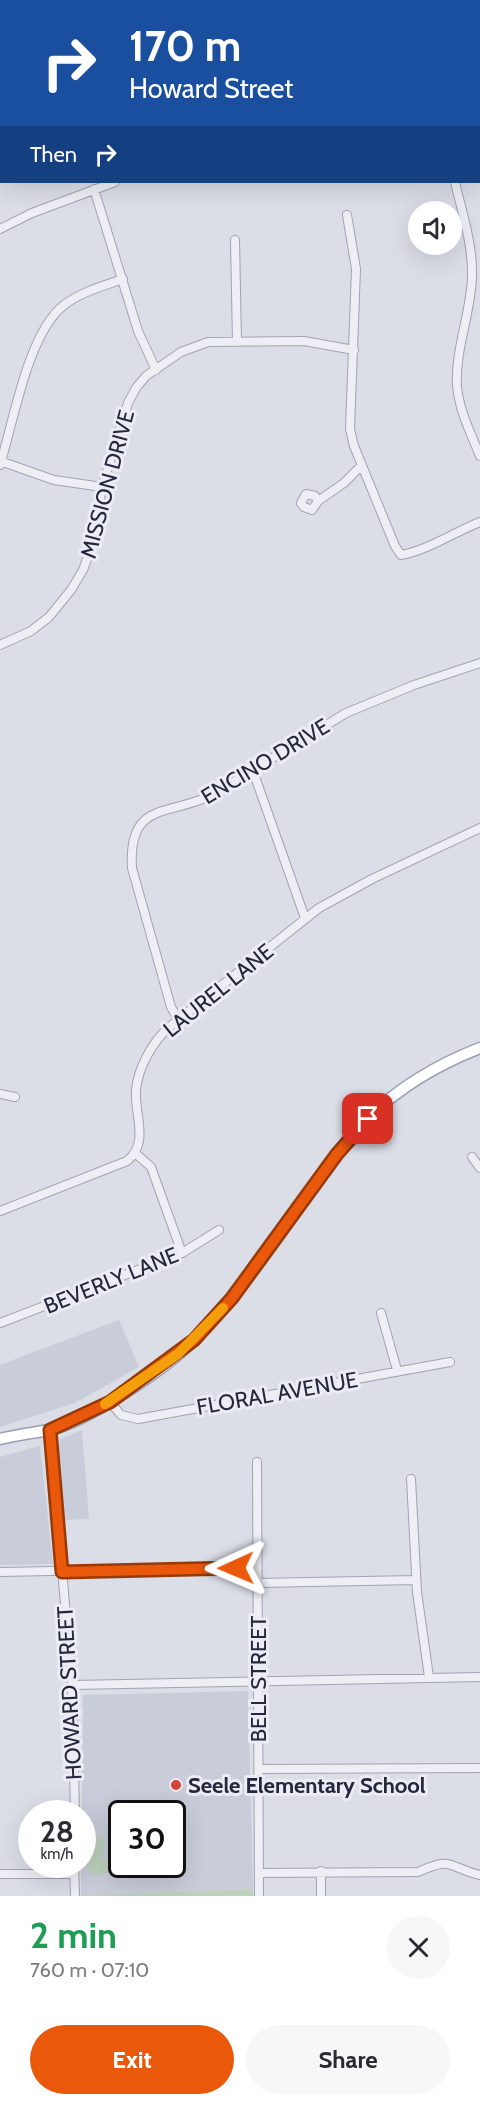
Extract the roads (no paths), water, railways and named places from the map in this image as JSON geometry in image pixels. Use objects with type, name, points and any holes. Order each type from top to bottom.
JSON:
[{"type":"main road","points":[[0,1439],[50,1430],[110,1402],[178,1354],[232,1298],[337,1154],[368,1119],[430,1071],[480,1048]]},
{"type":"street","points":[[0,229],[111,183]]},
{"type":"street","points":[[455,183],[472,263],[471,293],[458,364],[457,388],[462,410],[480,456]]},
{"type":"street","points":[[94,189],[138,331],[156,370]]},
{"type":"street","points":[[347,215],[356,269],[350,429],[394,546],[401,555],[416,553],[448,535],[480,522]]},
{"type":"street","points":[[235,240],[237,342]]},
{"type":"street","points":[[102,487],[54,480],[0,463],[30,361],[46,325],[58,310],[72,299],[123,279]]},
{"type":"street","name":"MISSION DRIVE","points":[[0,645],[41,623],[71,590],[90,552],[102,487],[132,395],[140,382],[198,344],[312,342],[354,350]]},
{"type":"street","points":[[318,501],[344,483],[362,465]]},
{"type":"street","name":"ENCINO DRIVE","points":[[178,1019],[171,1007],[132,868],[134,837],[143,822],[156,811],[200,801],[360,706],[480,663]]},
{"type":"street","points":[[253,771],[305,918]]},
{"type":"street","name":"LAUREL LANE","points":[[135,1153],[140,1136],[136,1101],[138,1077],[156,1041],[178,1019],[305,918],[363,883],[480,828]]},
{"type":"street","points":[[0,1094],[15,1097]]},
{"type":"street","points":[[0,1211],[119,1165],[135,1153],[151,1167],[182,1253]]},
{"type":"street","points":[[472,1157],[480,1168]]},
{"type":"street","name":"BEVERLY LANE","points":[[0,1323],[182,1253],[219,1230]]},
{"type":"street","points":[[381,1313],[397,1370]]},
{"type":"street","name":"FLORAL AVENUE","points":[[110,1402],[121,1415],[138,1419],[450,1362]]},
{"type":"street","name":"HOWARD STREET","points":[[50,1430],[72,1685],[75,1800]]},
{"type":"street","name":"BELL STREET","points":[[257,1462],[259,1896]]},
{"type":"street","points":[[411,1479],[416,1580],[429,1677]]},
{"type":"street","points":[[0,1572],[257,1567]]},
{"type":"street","points":[[258,1583],[416,1580]]},
{"type":"street","points":[[72,1685],[480,1677]]},
{"type":"street","points":[[259,1769],[480,1768]]},
{"type":"street","points":[[260,1873],[418,1872],[438,1863],[449,1862],[480,1875]]},
{"type":"street","points":[[321,1871],[321,1896]]},
{"type":"street","points":[[0,1875],[18,1875]]},
{"type":"street","points":[[74,1878],[75,1896]]},
{"type":"place","name":"Seele Elementary School","points":[[176,1785]]}]
